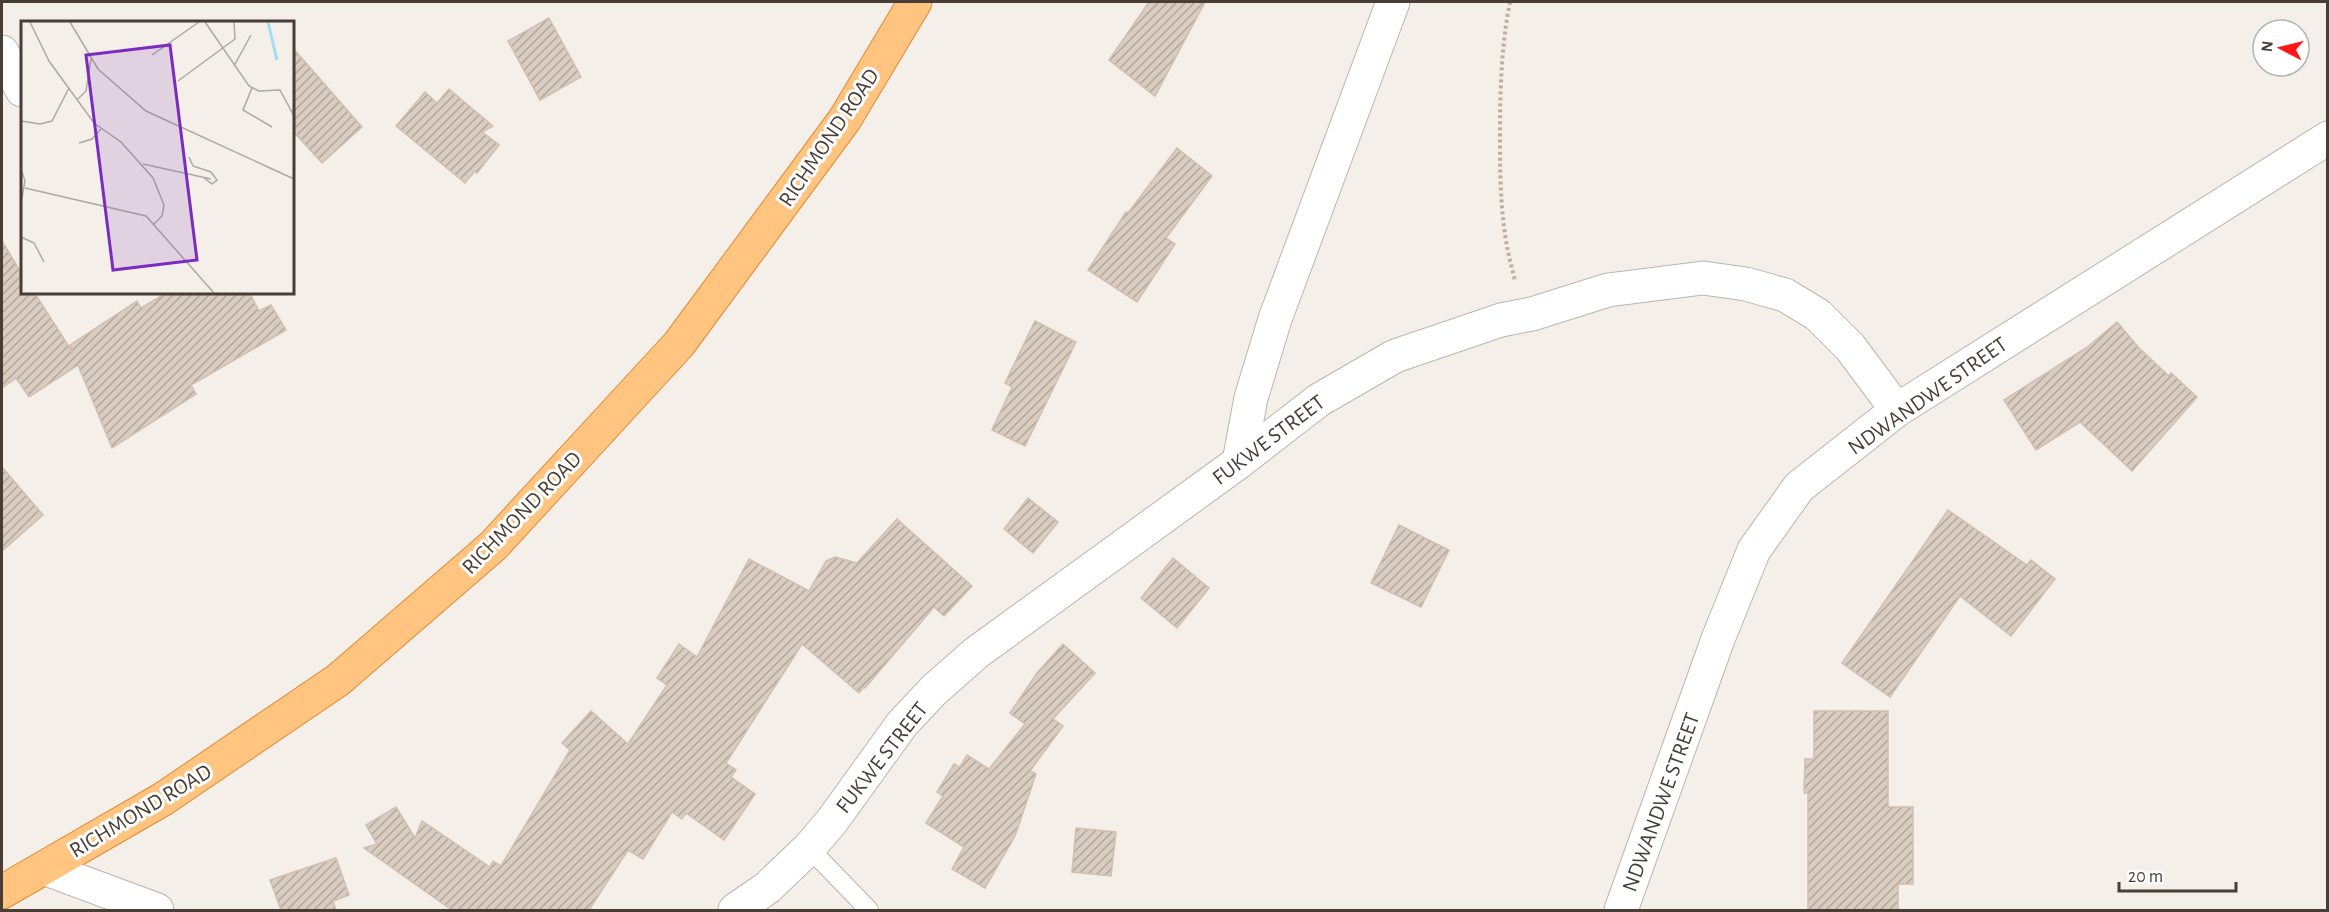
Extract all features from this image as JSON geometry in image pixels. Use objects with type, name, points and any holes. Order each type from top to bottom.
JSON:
[{"type":"highway","name":"RICHMOND ROAD","points":[[2,892],[163,799],[338,680],[494,546],[680,345],[845,118],[915,2]]},
{"type":"street","points":[[1239,462],[1251,398],[1275,319],[1393,2]]},
{"type":"street","points":[[2,52],[21,88]]},
{"type":"street","name":"NDWANDWE STREET","points":[[1621,910],[1718,639],[1754,550],[1799,487],[1897,410],[2328,138]]},
{"type":"street","name":"FUKWE STREET","points":[[735,910],[767,888],[809,848],[832,821],[902,724],[934,690],[976,653],[1239,462],[1318,399],[1395,356],[1501,320],[1532,314],[1608,291],[1703,278],[1746,284],[1785,295],[1818,315],[1850,347],[1897,410]]},
{"type":"street","points":[[44,867],[157,910]]},
{"type":"lane","points":[[809,848],[869,910]]},
{"type":"path","points":[[1510,2],[1504,35],[1500,84],[1500,209],[1507,255],[1515,280],[1532,314]]},
{"type":"building","points":[[1149,2],[1205,2],[1155,96],[1109,60]]},
{"type":"building","points":[[549,18],[581,77],[540,100],[508,41]]},
{"type":"building","points":[[294,49],[362,127],[322,163],[294,132]]},
{"type":"building","points":[[449,89],[493,126],[482,132],[499,145],[477,173],[475,171],[465,183],[396,126],[425,92],[437,103]]},
{"type":"building","points":[[1177,148],[1212,176],[1166,238],[1175,244],[1137,302],[1088,270],[1126,212],[1128,213]]},
{"type":"building","points":[[2,241],[21,272],[21,294],[35,294],[73,353],[70,345],[137,301],[141,308],[165,294],[250,294],[259,311],[271,305],[286,330],[191,385],[196,394],[112,448],[78,365],[29,397],[16,378],[2,388]]},
{"type":"building","points":[[1035,321],[1076,342],[1025,446],[992,430],[1012,387],[1005,383]]},
{"type":"building","points":[[2117,322],[2139,348],[2169,376],[2171,373],[2197,397],[2132,471],[2080,422],[2036,450],[2004,400],[2086,348]]},
{"type":"building","points":[[2,467],[43,515],[2,551]]},
{"type":"building","points":[[1028,498],[1058,522],[1033,553],[1004,529]]},
{"type":"building","points":[[1948,510],[2027,565],[2031,560],[2055,579],[2011,636],[1960,596],[1890,697],[1842,663]]},
{"type":"building","points":[[897,519],[972,586],[944,616],[934,607],[859,693],[802,644],[726,763],[736,770],[731,777],[755,794],[724,840],[686,813],[682,819],[672,812],[643,859],[628,850],[589,910],[452,910],[364,848],[377,844],[366,825],[396,807],[415,838],[422,821],[490,867],[493,861],[501,866],[570,750],[562,743],[591,711],[628,744],[667,685],[657,678],[679,644],[697,657],[749,559],[809,591],[826,561],[835,557],[857,563]]},
{"type":"building","points":[[1399,525],[1449,550],[1421,607],[1371,583]]},
{"type":"building","points":[[1173,558],[1209,588],[1177,628],[1141,598]]},
{"type":"building","points":[[1063,644],[1095,673],[1053,719],[1063,726],[1030,771],[1036,774],[1015,836],[985,888],[952,869],[964,847],[926,823],[943,796],[937,792],[954,764],[960,767],[967,755],[989,769],[1025,724],[1010,713],[1037,673]]},
{"type":"building","points":[[1814,711],[1888,711],[1888,807],[1913,807],[1913,884],[1898,884],[1898,910],[1808,910],[1808,793],[1804,793],[1805,759],[1814,759]]},
{"type":"building","points":[[1076,828],[1116,832],[1111,876],[1072,872]]},
{"type":"building","points":[[336,858],[349,895],[333,901],[336,910],[281,910],[270,880]]}]
